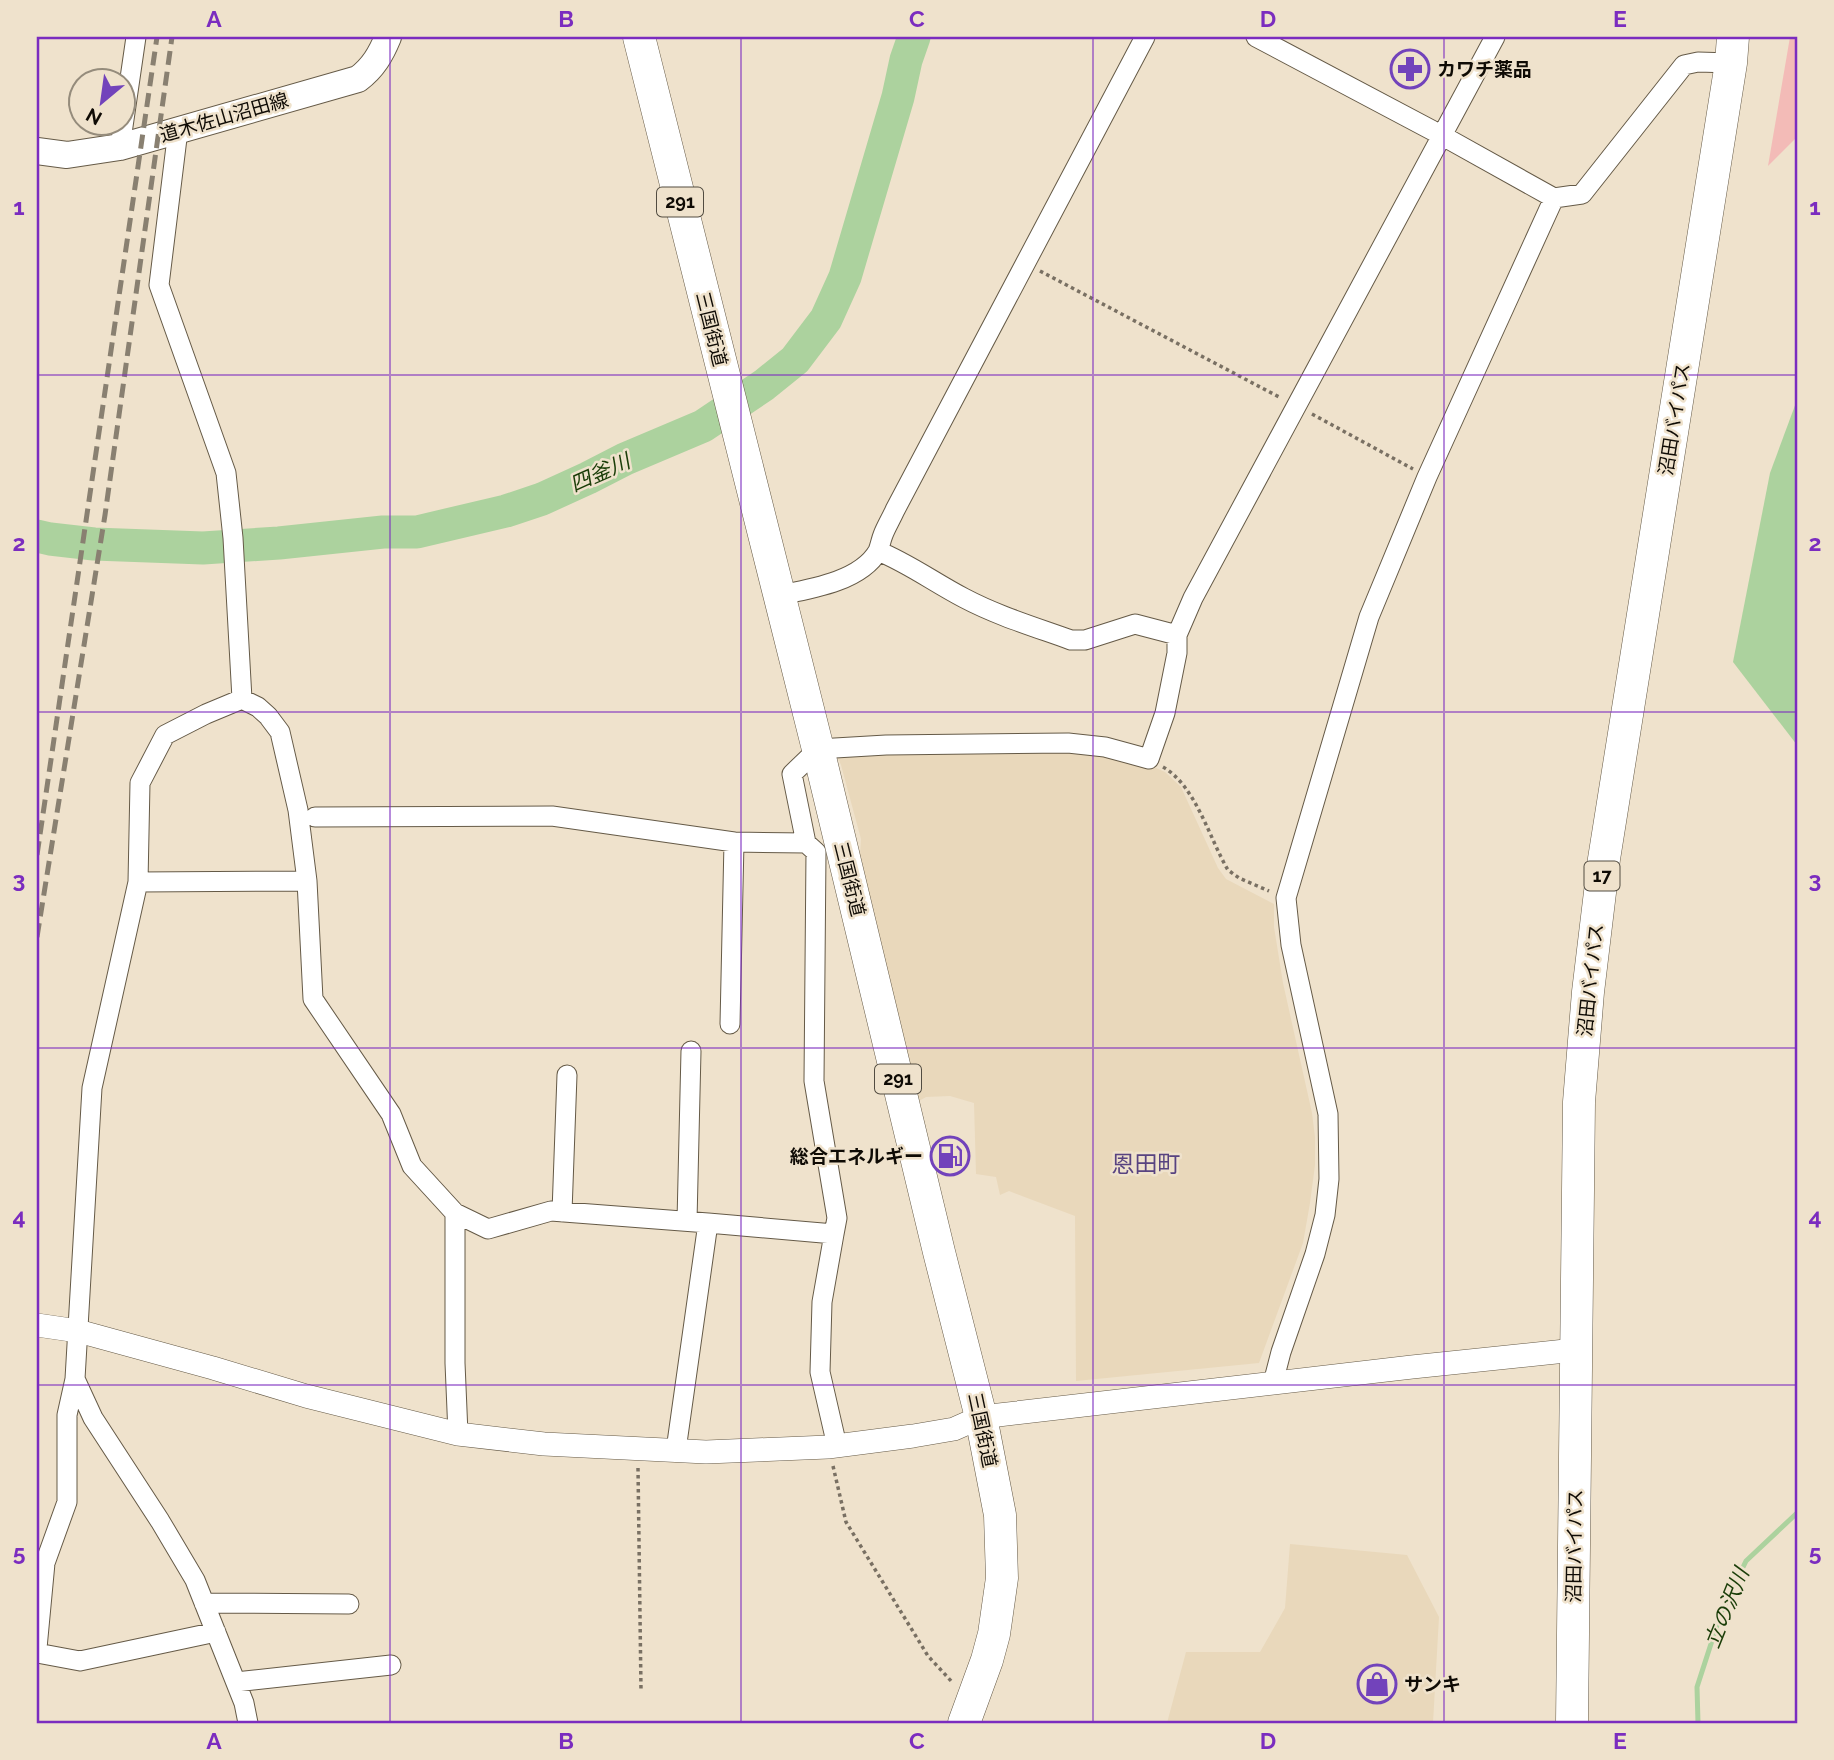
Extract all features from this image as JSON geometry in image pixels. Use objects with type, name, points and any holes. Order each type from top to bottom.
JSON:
[{"type":"highway","name":"三国街道","points":[[639,37],[780,595],[981,1416],[1000,1515],[1002,1578],[988,1660],[964,1723]]},
{"type":"highway","name":"沼田バイパス","points":[[1572,1723],[1579,1102],[1589,979],[1606,845],[1732,50]]},
{"type":"main road","name":"道木佐山沼田線","points":[[37,151],[67,155],[120,146],[358,79],[370,71],[388,37]]},
{"type":"street","points":[[120,146],[136,37]]},
{"type":"street","points":[[780,595],[841,580],[867,565],[878,551],[895,510],[1145,37]]},
{"type":"street","points":[[1256,37],[1554,198],[1582,194],[1684,65],[1732,50]]},
{"type":"street","points":[[833,1447],[820,1373],[822,1302],[837,1218],[814,1081],[816,852],[806,843],[792,774],[818,749],[886,745],[1068,743],[1105,747],[1149,759],[1165,713],[1177,653],[1177,635],[1192,598],[1495,37]]},
{"type":"street","points":[[178,130],[159,285],[226,473],[233,538],[242,699]]},
{"type":"street","points":[[1273,1383],[1315,1254],[1325,1215],[1329,1179],[1328,1114],[1291,945],[1286,898],[1369,617],[1427,477],[1554,198]]},
{"type":"street","points":[[878,551],[892,556],[986,609],[1071,640],[1085,640],[1135,624],[1177,635]]},
{"type":"street","points":[[216,1632],[80,1661],[37,1651],[45,1563],[66,1502],[66,1415],[75,1379],[92,1088],[138,883],[141,783],[165,735],[242,699],[258,706],[280,733],[298,810],[307,881],[313,999],[391,1114],[412,1166],[455,1213],[488,1229],[551,1211],[834,1234]]},
{"type":"street","points":[[315,817],[552,816],[734,842],[806,843]]},
{"type":"street","points":[[730,1024],[734,842]]},
{"type":"street","points":[[138,883],[307,881]]},
{"type":"street","points":[[687,1221],[691,1051]]},
{"type":"street","points":[[562,1212],[567,1075]]},
{"type":"street","points":[[455,1213],[458,1434]]},
{"type":"street","points":[[676,1450],[708,1223]]},
{"type":"street","points":[[37,1325],[78,1331],[306,1396],[458,1434],[544,1444],[706,1452],[833,1447],[954,1429],[981,1416],[1575,1350]]},
{"type":"street","points":[[75,1379],[93,1419],[195,1580],[244,1703],[248,1723]]},
{"type":"street","points":[[204,1603],[349,1604]]},
{"type":"street","points":[[236,1682],[391,1665]]},
{"type":"path","points":[[1026,264],[1427,477]]},
{"type":"path","points":[[1149,759],[1171,771],[1183,784],[1228,870],[1238,878],[1286,898]]},
{"type":"path","points":[[833,1447],[846,1522],[928,1656],[954,1684]]},
{"type":"path","points":[[637,1448],[641,1690]]},
{"type":"shaded area","points":[[1790,37],[1797,37],[1797,137],[1768,166]]},
{"type":"shaded area","points":[[1797,400],[1797,745],[1733,662],[1770,473]]},
{"type":"shaded area","points":[[1067,747],[1145,763],[1165,772],[1181,787],[1218,868],[1226,879],[1274,904],[1274,927],[1283,983],[1312,1113],[1315,1165],[1303,1243],[1259,1363],[1076,1381],[1075,1216],[1009,1191],[1000,1195],[996,1177],[976,1174],[974,1103],[950,1096],[926,1097],[915,1103],[858,888],[861,839],[835,751]]},
{"type":"shaded area","points":[[1290,1544],[1407,1555],[1439,1617],[1433,1723],[1167,1723],[1186,1652],[1260,1652],[1285,1608]]},
{"type":"waterway","name":"四釜川","points":[[37,536],[94,544],[203,548],[383,532],[417,532],[506,511],[542,499],[625,459],[703,426],[764,385],[795,360],[826,319],[845,277],[914,37]]},
{"type":"waterway","name":"立の沢川","points":[[1698,1723],[1697,1687],[1721,1613],[1746,1561],[1797,1513]]},
{"type":"railway","points":[[37,855],[157,37]]},
{"type":"railway","points":[[37,937],[105,515],[172,37]]},
{"type":"place","name":"カワチ薬品","points":[[1410,69]]},
{"type":"place","name":"総合エネルギー","points":[[950,1156]]},
{"type":"place","name":"サンキ","points":[[1377,1684]]},
{"type":"district","name":"恩田町","points":[[1146,1164]]}]
